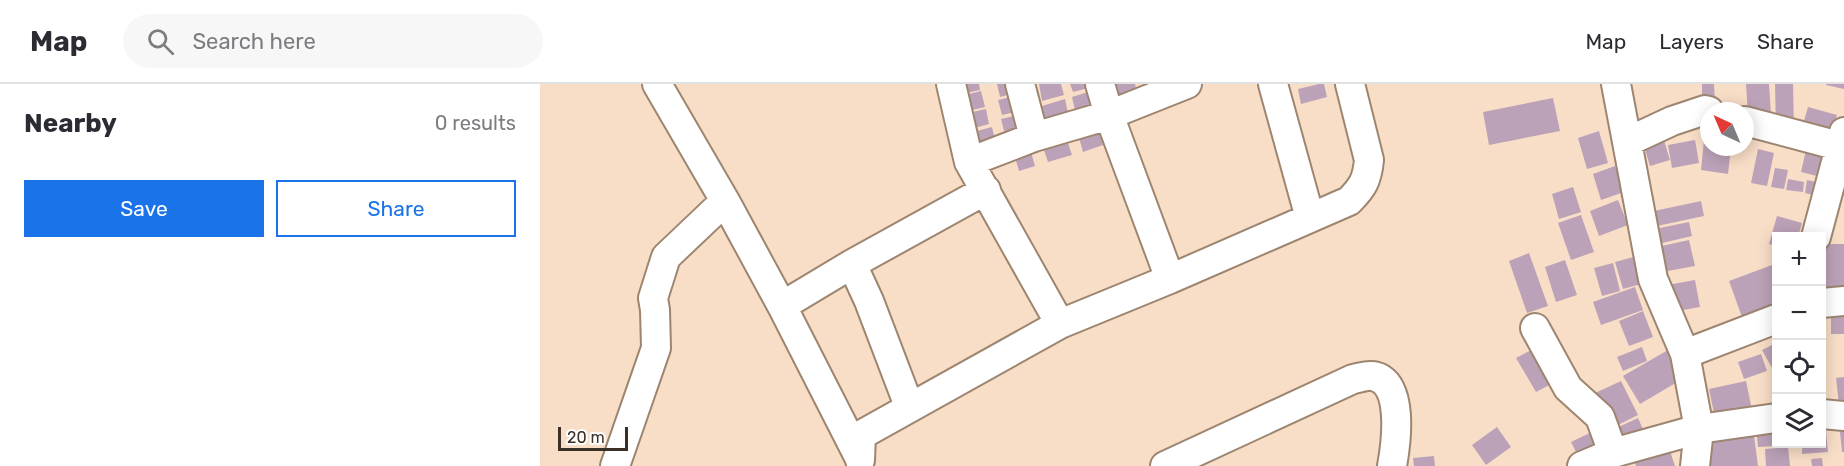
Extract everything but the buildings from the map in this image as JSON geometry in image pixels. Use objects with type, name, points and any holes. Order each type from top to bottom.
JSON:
[{"type":"street","points":[[657,84],[725,201],[782,306],[862,463]]},
{"type":"street","points":[[951,84],[969,162],[1060,324]]},
{"type":"street","points":[[1020,84],[1034,137]]},
{"type":"street","points":[[1100,84],[1108,115],[1170,279]]},
{"type":"street","points":[[1273,84],[1310,218]]},
{"type":"street","points":[[862,463],[861,435],[909,406],[1060,324],[1349,201],[1363,186],[1369,160],[1350,84]]},
{"type":"street","points":[[1616,84],[1653,279],[1685,354],[1699,429],[1695,466]]},
{"type":"street","points":[[969,162],[1034,137],[1108,115],[1176,86]]},
{"type":"street","points":[[1627,142],[1672,121],[1700,112]]},
{"type":"street","points":[[1754,123],[1842,139],[1817,232]]},
{"type":"street","points":[[782,306],[852,264],[986,190]]},
{"type":"street","points":[[615,466],[656,348],[655,310],[652,298],[666,257],[725,201]]},
{"type":"street","points":[[852,264],[909,406]]},
{"type":"street","points":[[1826,303],[1844,301]]},
{"type":"street","points":[[1685,354],[1772,321]]},
{"type":"street","points":[[1535,328],[1568,388],[1600,417],[1613,453]]},
{"type":"street","points":[[1165,466],[1353,378],[1373,376],[1385,382],[1393,396],[1396,411],[1392,466]]},
{"type":"street","points":[[1826,414],[1844,416]]},
{"type":"street","points":[[1582,466],[1613,453],[1699,429],[1772,419]]}]
